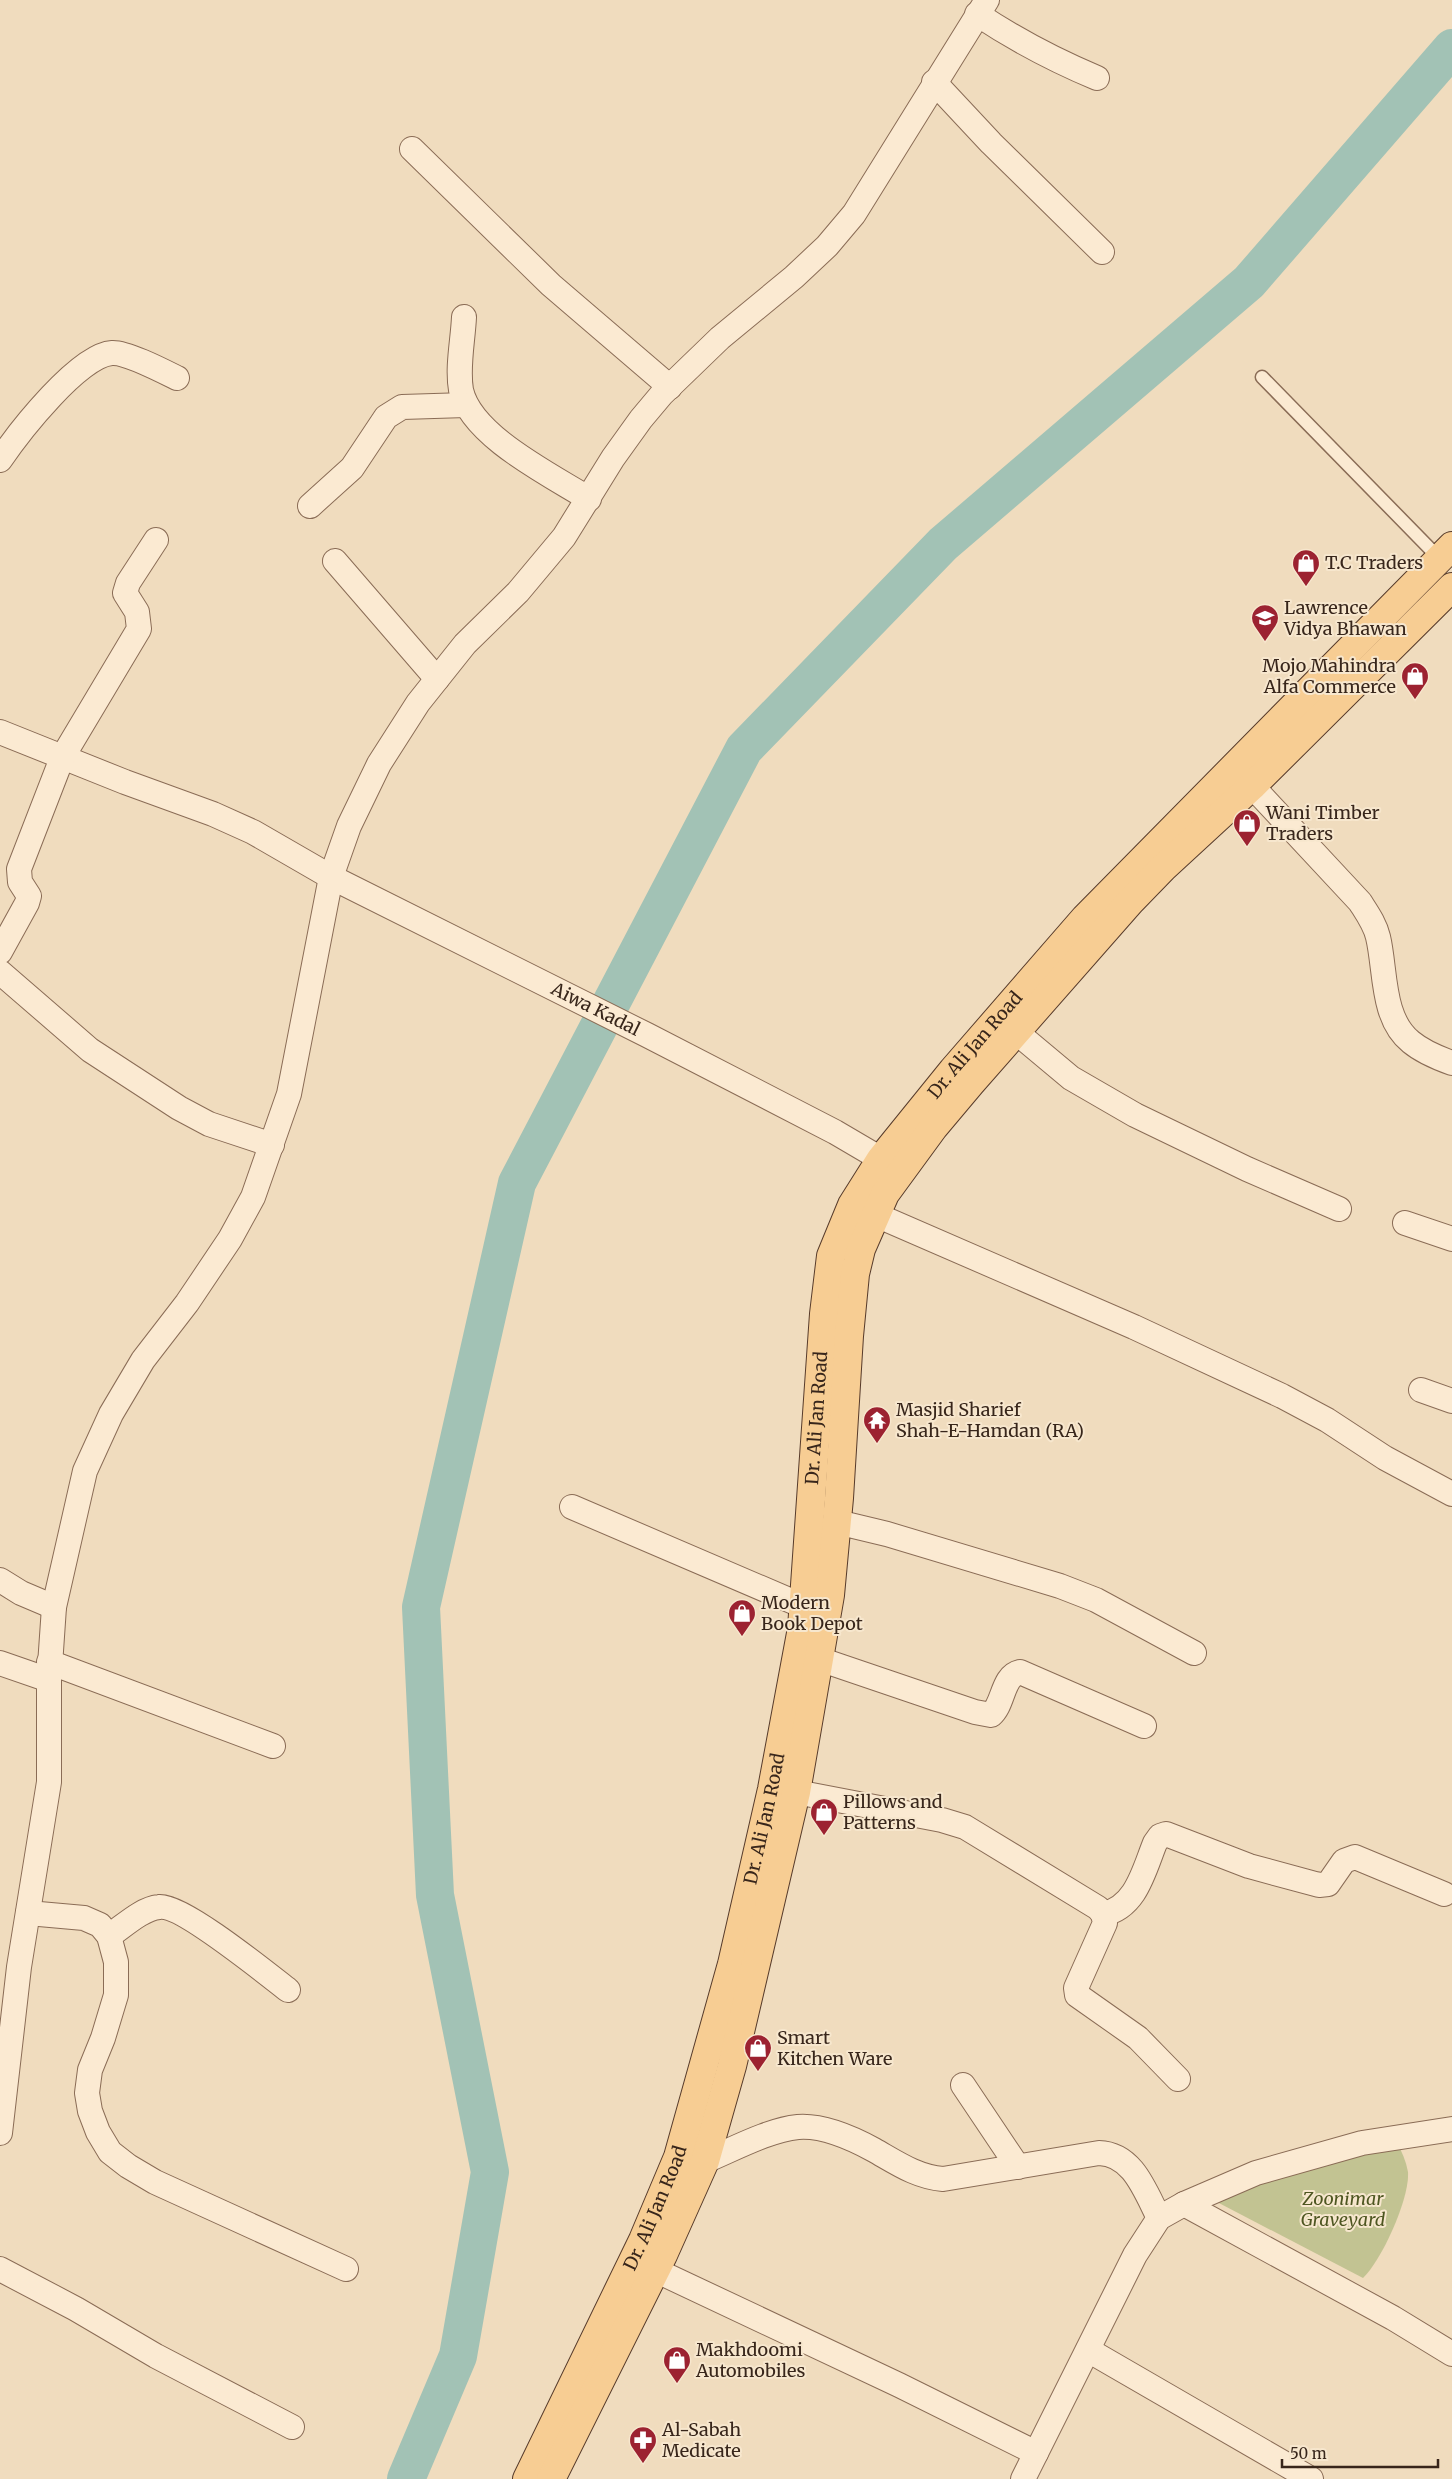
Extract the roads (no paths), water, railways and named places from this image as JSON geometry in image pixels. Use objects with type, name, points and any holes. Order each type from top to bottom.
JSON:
[{"type":"main road","name":"Dr. Ali Jan Road","points":[[551,2479],[655,2270],[705,2161],[732,2066],[796,1792],[830,1595],[855,1274],[861,1249],[864,1209],[881,1159],[953,1070],[1085,918],[1448,558]]},
{"type":"main road","name":"Dr. Ali Jan Road","points":[[527,2479],[643,2240],[678,2157],[732,1964],[770,1798],[802,1628],[817,1394],[831,1256],[864,1209],[885,1194],[899,1172],[934,1127],[1130,902],[1252,786],[1452,587]]},
{"type":"street","points":[[0,2133],[8,1993],[28,1913],[49,1782],[49,1671],[54,1607],[84,1471],[110,1414],[143,1360],[187,1303],[230,1239],[252,1197],[272,1145],[288,1094],[331,877],[349,826],[379,764],[418,703],[437,678],[465,644],[518,592],[564,537],[613,458],[635,427],[670,387],[720,338],[794,277],[827,246],[854,214],[982,7],[1008,35],[1048,57],[1097,78]]},
{"type":"street","points":[[934,82],[990,143],[1102,252]]},
{"type":"street","points":[[412,149],[551,285],[670,387]]},
{"type":"street","points":[[464,317],[461,388],[466,405],[478,422],[498,441],[589,499]]},
{"type":"street","points":[[0,460],[14,440],[49,399],[86,364],[99,355],[114,352],[176,378]]},
{"type":"street","points":[[310,506],[346,475],[386,418],[402,406],[466,405]]},
{"type":"street","points":[[0,952],[27,903],[29,896],[20,882],[19,869],[62,758],[138,629],[138,612],[125,593],[128,583],[156,540]]},
{"type":"street","points":[[335,561],[437,678]]},
{"type":"street","name":"Aiwa Kadal","points":[[0,732],[62,758],[237,824],[331,877],[647,1035],[835,1132],[881,1159]]},
{"type":"street","points":[[1252,786],[1360,902],[1370,918],[1378,935],[1388,1003],[1398,1025],[1409,1042],[1427,1053],[1452,1063]]},
{"type":"street","points":[[0,972],[90,1050],[179,1108],[217,1127],[272,1145]]},
{"type":"street","points":[[1016,1032],[1071,1078],[1135,1116],[1247,1169],[1340,1209]]},
{"type":"street","points":[[864,1209],[1134,1327],[1282,1396],[1327,1420],[1385,1458],[1452,1494]]},
{"type":"street","points":[[1405,1223],[1452,1239]]},
{"type":"street","points":[[1421,1390],[1452,1401]]},
{"type":"street","points":[[572,1507],[804,1606]]},
{"type":"street","points":[[837,1522],[896,1536],[1060,1586],[1096,1600],[1194,1654]]},
{"type":"street","points":[[0,1580],[21,1594],[54,1607]]},
{"type":"street","points":[[819,1659],[991,1715],[996,1711],[1010,1679],[1014,1674],[1020,1672],[1144,1726]]},
{"type":"street","points":[[0,1663],[49,1671],[273,1746]]},
{"type":"street","points":[[796,1792],[942,1820],[965,1827],[988,1839],[1098,1908],[1103,1914],[1102,1930],[1078,1983],[1077,1995],[1138,2038],[1178,2080]]},
{"type":"street","points":[[1103,1914],[1115,1912],[1126,1905],[1133,1895],[1155,1842],[1160,1836],[1166,1834],[1249,1866],[1320,1885],[1328,1884],[1344,1861],[1355,1858],[1444,1894]]},
{"type":"street","points":[[109,1936],[148,1910],[167,1907],[177,1911],[213,1934],[288,1990]]},
{"type":"street","points":[[28,1913],[84,1918],[100,1925],[109,1936],[116,1962],[116,1995],[103,2038],[90,2070],[86,2093],[98,2132],[110,2152],[128,2166],[155,2182],[346,2268]]},
{"type":"street","points":[[964,2085],[1018,2167]]},
{"type":"street","points":[[705,2161],[763,2136],[798,2127],[826,2129],[862,2143],[926,2178],[943,2179],[1099,2153],[1112,2154],[1122,2158],[1139,2178],[1159,2218]]},
{"type":"street","points":[[1023,2479],[1135,2255],[1159,2218],[1184,2204],[1256,2173],[1352,2146],[1452,2129]]},
{"type":"street","points":[[1184,2204],[1393,2318],[1452,2354]]},
{"type":"street","points":[[0,2269],[76,2309],[156,2356],[292,2427]]},
{"type":"street","points":[[655,2270],[898,2385],[1036,2454]]},
{"type":"street","points":[[1088,2350],[1311,2479]]},
{"type":"lane","points":[[1262,378],[1448,558]]},
{"type":"waterway","points":[[406,2479],[458,2356],[490,2172],[435,1895],[421,1607],[517,1183],[744,749],[943,544],[1249,282],[1452,48]]},
{"type":"place","name":"T.C Traders","points":[[1306,587]]},
{"type":"place","name":"Lawrence Vidya Bhawan","points":[[1265,642]]},
{"type":"place","name":"Mojo Mahindra Alfa Commerce","points":[[1415,700]]},
{"type":"place","name":"Wani Timber Traders","points":[[1247,847]]},
{"type":"place","name":"Masjid Sharief Shah-E-Hamdan (RA)","points":[[877,1444]]},
{"type":"place","name":"Modern Book Depot","points":[[742,1637]]},
{"type":"place","name":"Pillows and Patterns","points":[[824,1836]]},
{"type":"place","name":"Smart Kitchen Ware","points":[[758,2072]]},
{"type":"place","name":"Makhdoomi Automobiles","points":[[677,2384]]},
{"type":"place","name":"Al-Sabah Medicate","points":[[643,2464]]},
{"type":"park label","name":"Zoonimar Graveyard","points":[[1343,2209]]}]
